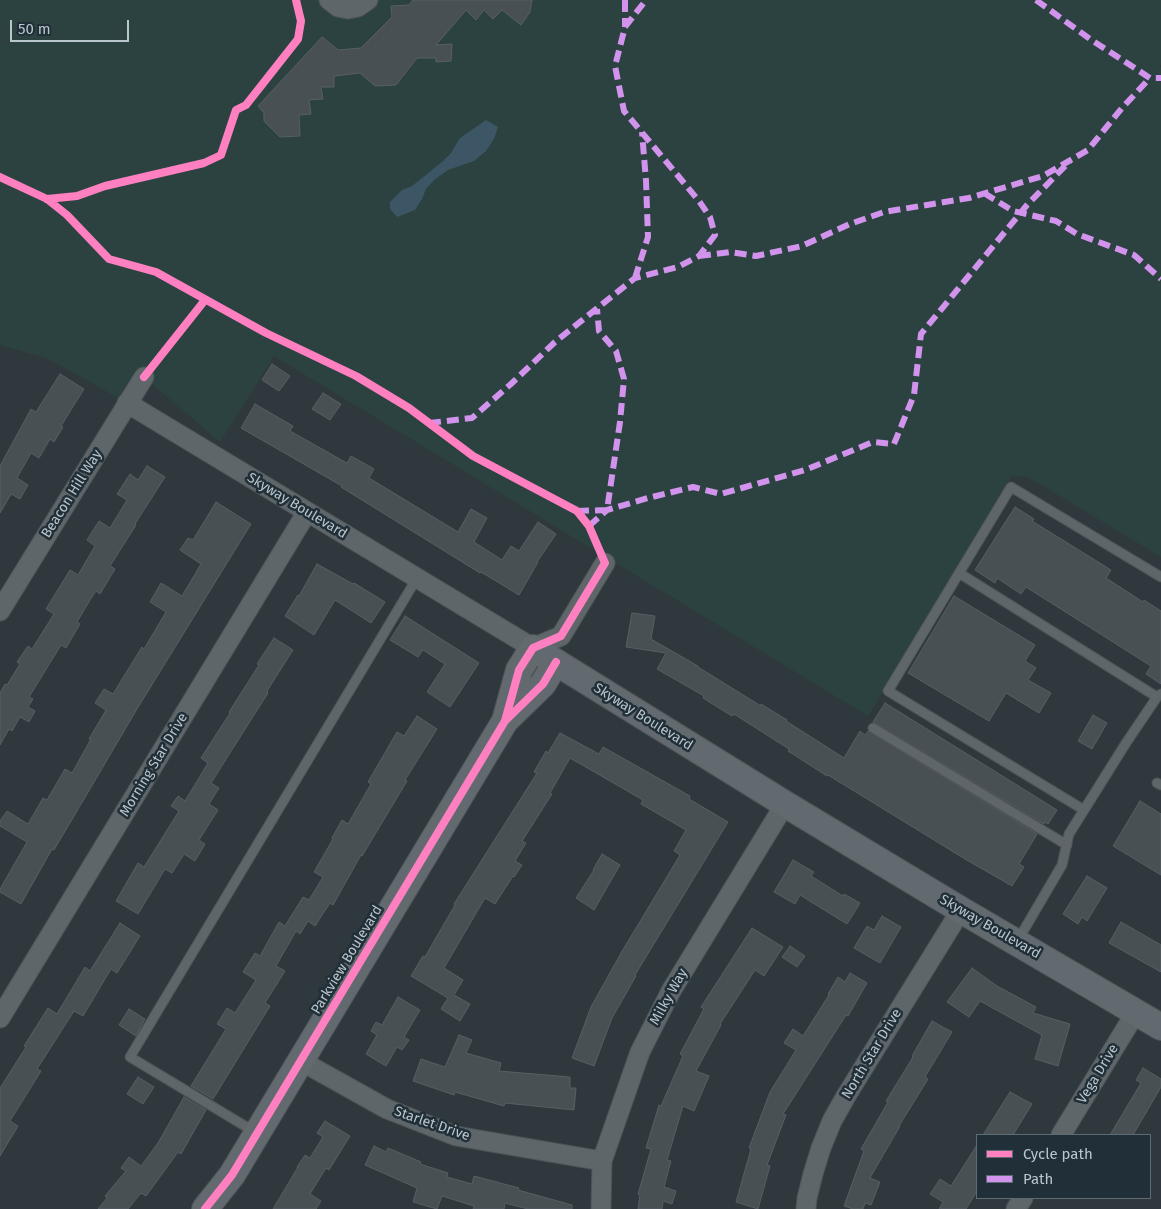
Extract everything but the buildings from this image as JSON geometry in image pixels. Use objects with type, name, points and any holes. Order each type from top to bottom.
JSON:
[{"type":"street","points":[[329,0],[338,7],[348,9],[358,7],[368,0]]},
{"type":"street","name":"Beacon Hill Way","points":[[0,611],[144,377]]},
{"type":"street","name":"Skyway Boulevard","points":[[127,404],[533,648],[960,910],[1161,1027]]},
{"type":"street","name":"Morning Star Drive","points":[[0,1018],[307,512]]},
{"type":"street","points":[[533,648],[561,636],[605,563]]},
{"type":"street","name":"Parkview Boulevard","points":[[205,1209],[232,1175],[505,721],[520,670],[533,648]]},
{"type":"street","name":"Parkview Boulevard","points":[[505,721],[543,684],[556,662]]},
{"type":"street","name":"Milky Way","points":[[601,1209],[602,1161],[640,1052],[671,991],[786,804]]},
{"type":"street","name":"North Star Drive","points":[[806,1209],[813,1174],[832,1121],[960,910]]},
{"type":"street","name":"Vega Drive","points":[[1062,1134],[1136,1012]]},
{"type":"street","name":"Starlet Drive","points":[[301,1061],[387,1109],[456,1136],[602,1161]]},
{"type":"lane","points":[[1084,810],[888,691],[1012,487],[1161,577]]},
{"type":"lane","points":[[960,573],[1159,696],[1126,743],[1069,834],[1062,865],[1016,942]]},
{"type":"lane","points":[[257,1134],[130,1058],[417,578]]},
{"type":"lane","points":[[873,728],[1067,845]]},
{"type":"green space","points":[[0,0],[1161,0],[1161,64],[1159,67],[1161,68],[1161,557],[1028,477],[1012,476],[868,716],[274,356],[220,442],[144,377],[127,403],[49,359],[0,345]]},
{"type":"water","points":[[486,120],[498,127],[494,139],[486,151],[474,161],[448,170],[434,180],[426,189],[415,210],[397,217],[390,209],[390,202],[402,190],[412,186],[442,162],[451,153],[460,138]]},
{"type":"marked path","points":[[625,0],[625,27]]},
{"type":"marked path","points":[[429,423],[472,418],[555,342],[635,278],[678,267],[699,256],[715,235],[710,217],[699,201],[624,111],[615,66],[625,27],[646,0]]},
{"type":"marked path","points":[[1036,0],[1090,39],[1150,78],[1161,78]]},
{"type":"marked path","points":[[699,256],[730,252],[756,256],[802,246],[850,224],[884,212],[969,198],[1043,176],[1088,150],[1122,108],[1150,78]]},
{"type":"marked path","points":[[635,278],[648,237],[642,132]]},
{"type":"marked path","points":[[589,526],[607,510],[648,498],[693,487],[721,494],[805,470],[873,442],[894,444],[914,395],[921,334],[1027,205],[1070,161]]},
{"type":"marked path","points":[[984,193],[1013,211],[1056,221],[1077,234],[1134,255],[1161,279]]},
{"type":"marked path","points":[[577,511],[607,510],[620,422],[624,379],[616,351],[599,331],[597,309]]},
{"type":"cycle path","points":[[47,199],[77,196],[105,186],[204,163],[221,155],[236,110],[246,105],[298,39],[301,21],[296,0]]},
{"type":"cycle path","points":[[0,177],[47,199],[67,215],[109,259],[156,272],[266,333],[356,376],[409,408],[473,456],[577,511],[589,526],[605,563],[561,636],[533,648],[519,670],[505,721]]},
{"type":"cycle path","points":[[144,377],[205,300]]},
{"type":"cycle path","points":[[205,1209],[232,1175],[505,721],[543,684],[556,662]]}]
